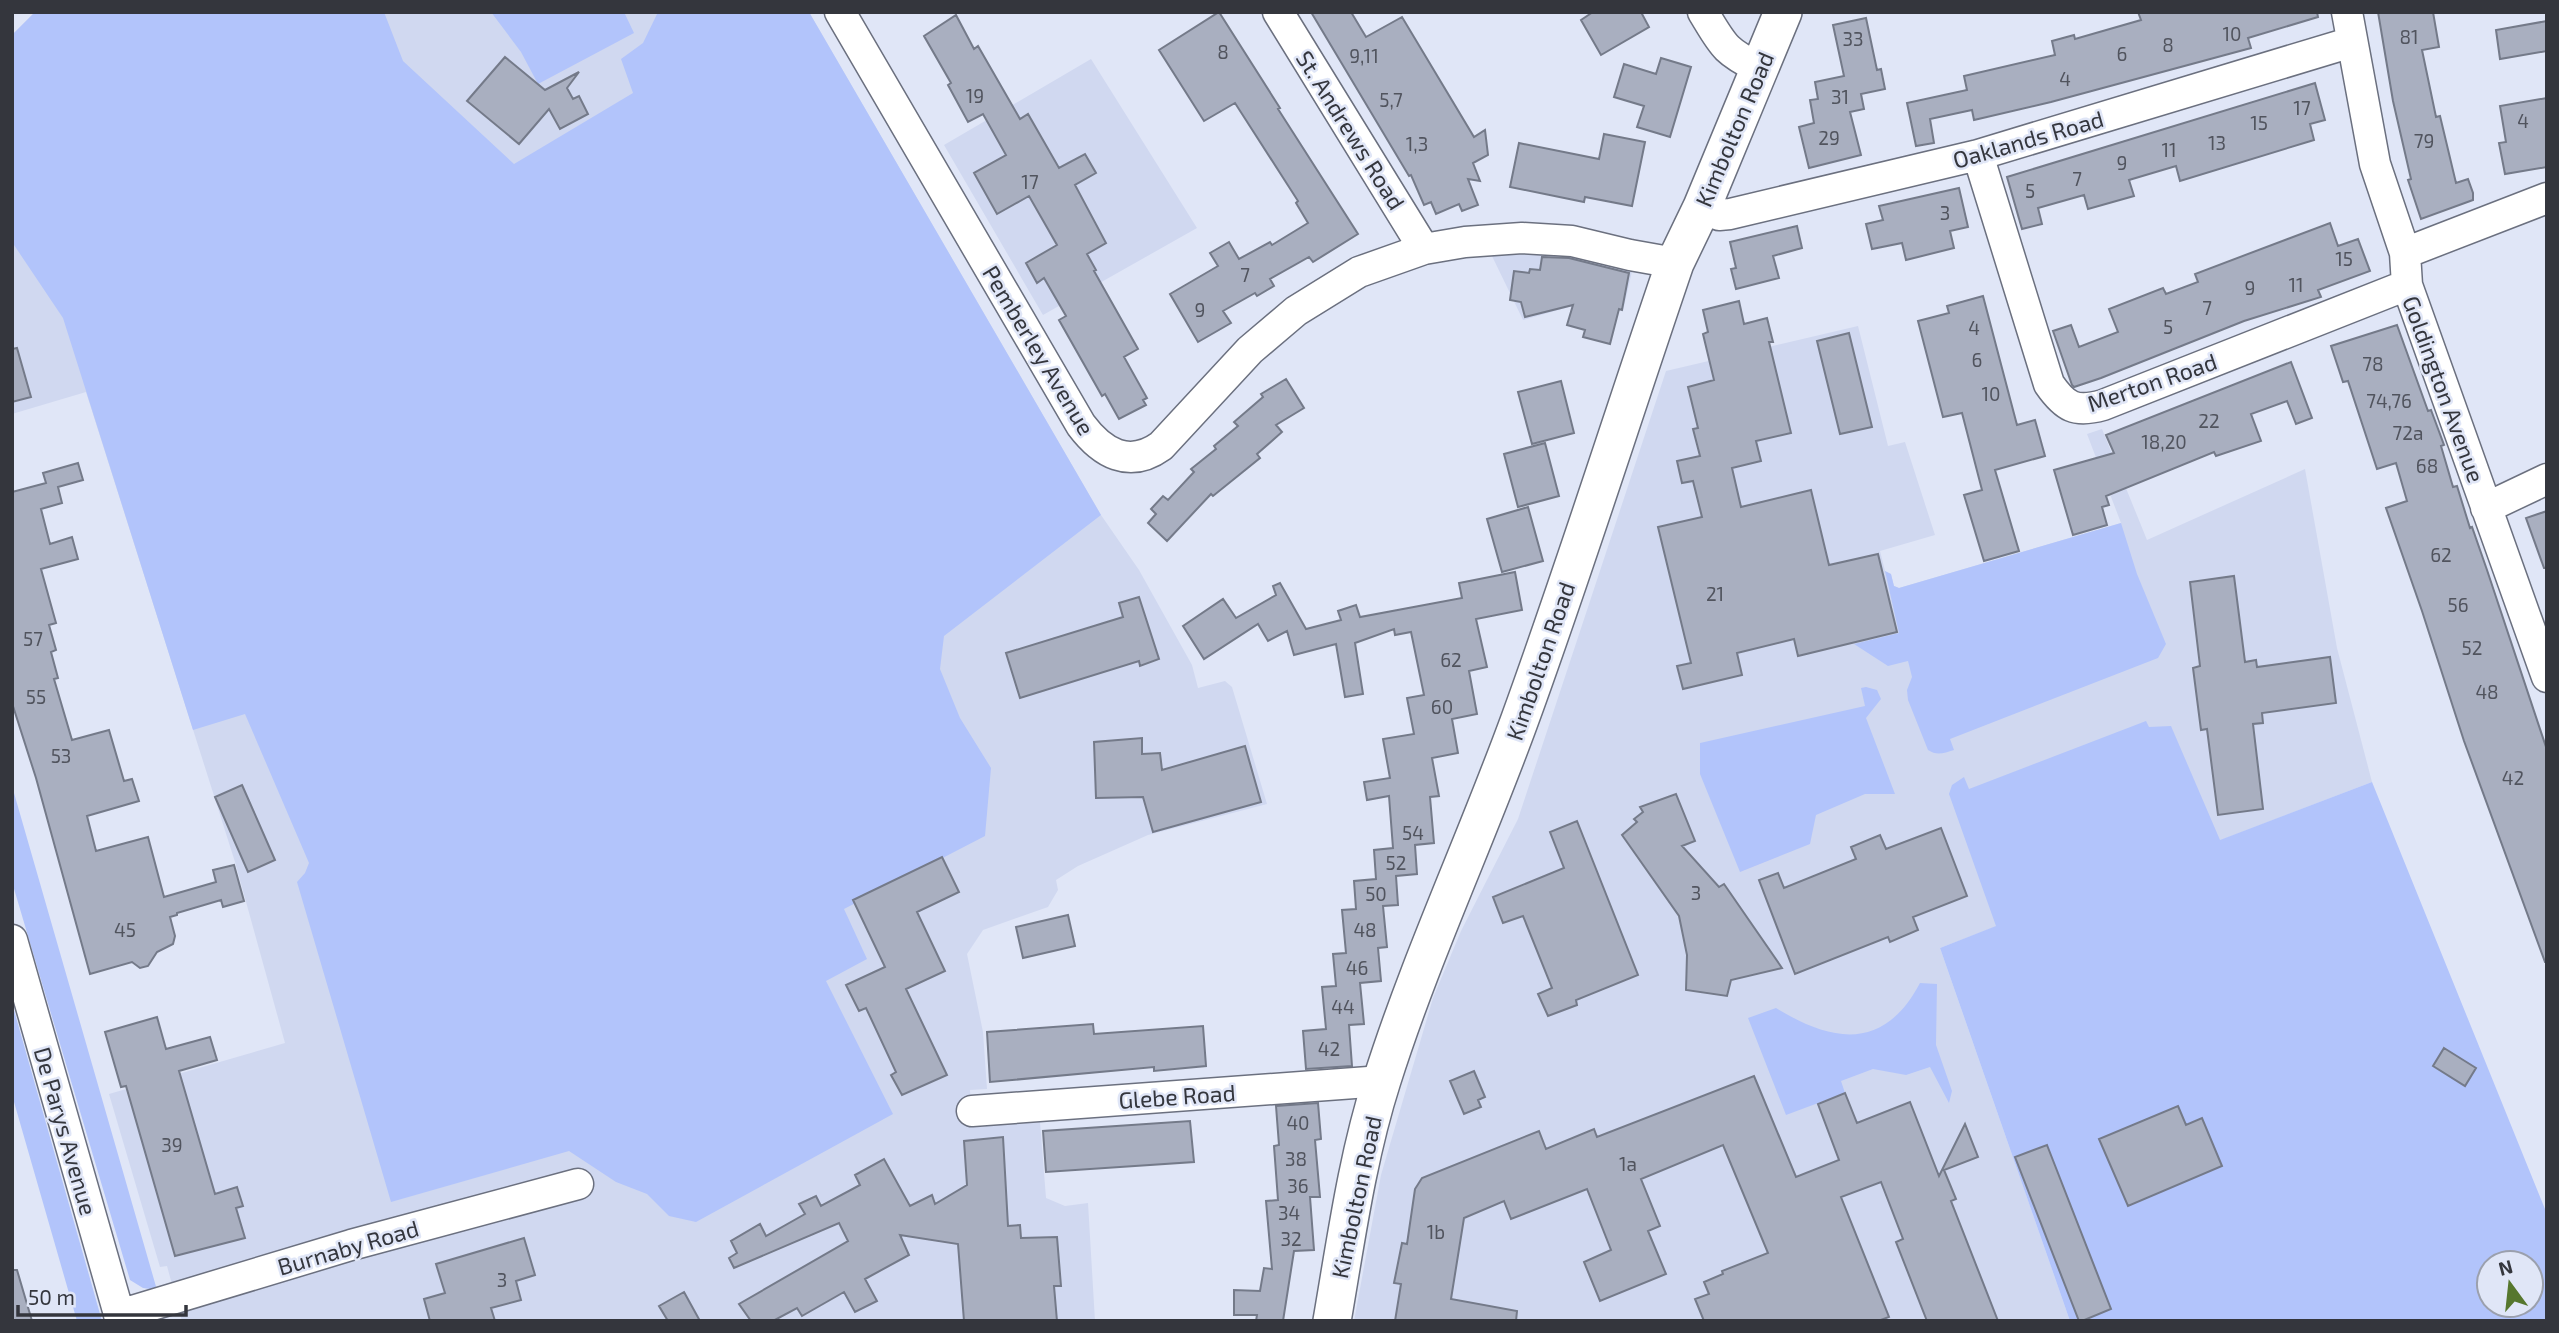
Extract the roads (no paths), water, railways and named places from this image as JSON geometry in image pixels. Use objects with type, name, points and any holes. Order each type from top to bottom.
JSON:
[{"type":"main road","name":"Kimbolton Road","points":[[1332,1321],[1363,1146],[1411,994],[1475,840],[1525,706],[1675,263],[1702,207],[1783,12]]},
{"type":"street","name":"Pemberley Avenue","points":[[840,12],[1081,425],[1094,441],[1109,452],[1121,456],[1149,455],[1161,446],[1250,350],[1296,311],[1360,272],[1424,249],[1465,242],[1522,238],[1572,241],[1675,263]]},
{"type":"street","name":"St. Andrews Road","points":[[1278,12],[1424,249]]},
{"type":"street","points":[[1703,12],[1725,48],[1734,56],[1759,68]]},
{"type":"street","name":"Goldington Avenue","points":[[2347,12],[2375,164],[2405,253],[2407,285],[2547,677]]},
{"type":"street","name":"Oaklands Road","points":[[1702,207],[1719,215],[1730,214],[1978,155],[2352,42]]},
{"type":"street","name":"Merton Road","points":[[1978,155],[2049,384],[2069,406],[2086,410],[2103,405],[2407,285]]},
{"type":"street","points":[[2405,253],[2547,198]]},
{"type":"street","points":[[2486,508],[2547,479]]},
{"type":"street","name":"De Parys Avenue","points":[[12,940],[120,1318]]},
{"type":"street","name":"Glebe Road","points":[[972,1111],[1382,1081]]},
{"type":"street","name":"Burnaby Road","points":[[120,1318],[351,1245],[578,1184]]}]
